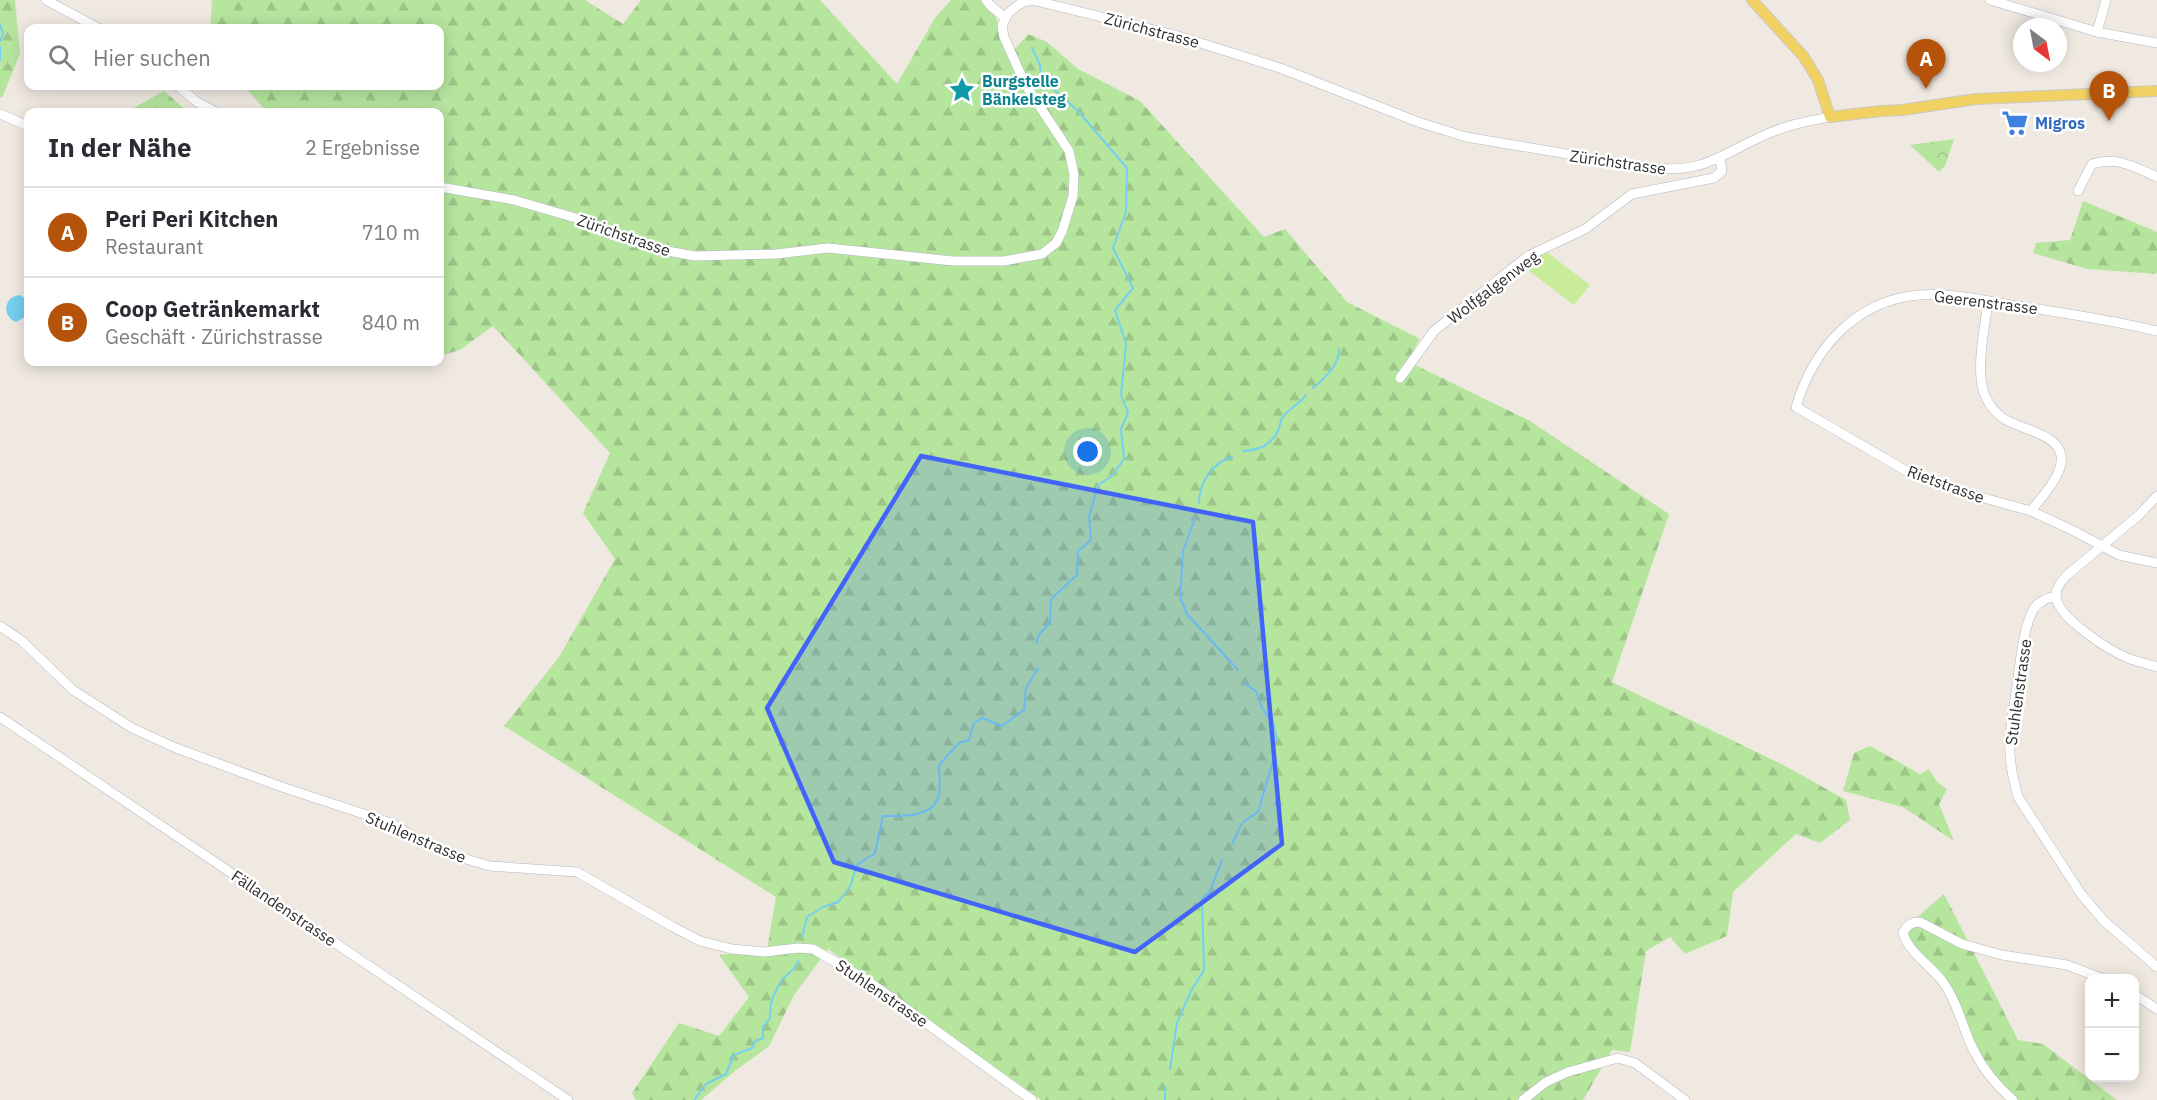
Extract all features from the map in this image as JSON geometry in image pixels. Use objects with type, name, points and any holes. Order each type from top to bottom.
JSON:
[{"type":"main road","points":[[1752,0],[1813,69],[1830,117]]},
{"type":"main road","name":"Zürichstrasse","points":[[1830,117],[1987,98],[2157,91]]},
{"type":"street","points":[[46,0],[91,24]]},
{"type":"street","points":[[986,0],[1005,18]]},
{"type":"street","name":"Zürichstrasse","points":[[444,189],[514,200],[579,219],[656,249],[695,256],[776,254],[828,248],[953,261],[1004,261],[1042,254],[1056,243],[1062,232],[1072,196],[1074,174],[1069,151],[1025,84],[1004,37],[1002,26],[1005,18],[1013,8],[1032,0],[1175,35],[1280,68],[1418,122],[1490,142],[1668,171],[1692,168],[1720,159],[1768,133],[1830,117]]},
{"type":"street","points":[[1990,0],[2004,2],[2097,32],[2157,43]]},
{"type":"street","points":[[2097,32],[2106,0]]},
{"type":"street","points":[[183,90],[208,108]]},
{"type":"street","points":[[0,114],[24,124]]},
{"type":"street","name":"Wolfgalgenweg","points":[[1400,378],[1434,331],[1528,256],[1585,229],[1632,194],[1714,178],[1722,171],[1720,159]]},
{"type":"street","points":[[2078,191],[2092,164],[2105,160],[2118,161],[2157,177]]},
{"type":"street","name":"Geerenstrasse","points":[[1796,407],[1811,371],[1829,342],[1840,330],[1867,311],[1898,298],[1918,295],[1948,296],[2086,316],[2157,331]]},
{"type":"street","points":[[1988,302],[1981,375],[1985,395],[1994,410],[2007,420],[2047,436],[2055,444],[2060,458],[2060,466],[2054,480],[2031,511]]},
{"type":"street","name":"Rietstrasse","points":[[1796,407],[1908,472],[1944,487],[2031,511],[2120,555],[2157,563]]},
{"type":"street","name":"Stuhlenstrasse","points":[[2157,496],[2139,515],[2066,576],[2057,589],[2056,596],[2043,600],[2033,610],[2026,635],[2010,740],[2010,765],[2018,796],[2081,894],[2104,921],[2157,968]]},
{"type":"street","points":[[2056,596],[2062,610],[2097,641],[2130,659],[2157,667]]},
{"type":"street","name":"Stuhlenstrasse","points":[[0,626],[22,641],[73,690],[132,728],[176,748],[282,787],[391,823],[428,845],[459,857],[490,866],[578,872],[700,941],[732,949],[764,952],[798,948],[813,949],[868,981],[1032,1100]]},
{"type":"street","name":"Fällandenstrasse","points":[[0,717],[568,1100]]},
{"type":"street","points":[[2013,1100],[1988,1074],[1973,1049],[1954,999],[1944,984],[1907,944],[1903,932],[1907,926],[1920,922],[1962,944],[2002,955],[2067,965],[2091,974]]},
{"type":"street","points":[[2139,997],[2157,1009]]},
{"type":"street","points":[[1523,1100],[1546,1082],[1569,1072],[1618,1058],[1635,1063],[1685,1100]]},
{"type":"highlighted area","points":[[921,456],[1253,522],[1282,844],[1135,952],[834,862],[767,708]]},
{"type":"green space","points":[[0,0],[15,0],[20,54],[2,98],[0,97]]},
{"type":"green space","points":[[212,0],[585,0],[623,24],[641,0],[820,0],[897,84],[935,18],[951,0],[981,0],[994,13],[1010,55],[1028,34],[1047,42],[1078,69],[1140,101],[1264,237],[1285,229],[1347,302],[1420,339],[1407,361],[1530,421],[1669,514],[1612,682],[1787,767],[1846,800],[1850,820],[1820,843],[1796,834],[1733,892],[1727,936],[1685,954],[1670,937],[1646,951],[1630,1052],[1612,1050],[1583,1100],[1041,1100],[828,949],[794,995],[769,1046],[701,1100],[636,1100],[632,1093],[679,1023],[719,1036],[749,997],[719,955],[767,950],[776,897],[504,726],[559,657],[615,559],[583,513],[610,453],[493,326],[460,350],[444,355],[444,108],[263,108],[248,90],[444,90],[444,24],[210,24]]},
{"type":"green space","points":[[164,91],[183,108],[133,108]]},
{"type":"green space","points":[[1954,139],[1945,166],[1939,172],[1910,145]]},
{"type":"green space","points":[[2083,201],[2157,232],[2157,274],[2087,269],[2033,253],[2036,243],[2070,240]]},
{"type":"green space","points":[[1544,250],[1590,285],[1574,305],[1529,271]]},
{"type":"green space","points":[[1870,746],[1920,774],[1929,769],[1937,782],[1947,789],[1939,804],[1954,841],[1903,807],[1843,791],[1854,753]]},
{"type":"green space","points":[[1944,894],[2018,1040],[2043,1044],[2085,1076],[2085,1082],[2093,1082],[2117,1100],[2013,1100],[1988,1074],[1954,999],[1907,944],[1907,926]]},
{"type":"water","points":[[20,295],[24,298],[24,318],[16,322],[6,311],[8,302]]},
{"type":"waterway","points":[[0,25],[3,34],[0,41]]},
{"type":"waterway","points":[[0,47],[0,60]]},
{"type":"waterway","points":[[1032,48],[1040,65],[1041,78],[1078,111],[1127,168],[1126,212],[1113,248],[1133,288],[1115,310],[1126,344],[1121,395],[1128,413],[1121,429],[1124,459],[1112,476],[1098,485],[1089,517],[1091,540],[1078,551],[1077,575],[1051,599],[1050,622],[1038,636],[1037,643]]},
{"type":"waterway","points":[[1313,388],[1334,366],[1339,349]]},
{"type":"waterway","points":[[1243,451],[1254,450],[1268,444],[1278,431],[1282,418],[1306,395]]},
{"type":"waterway","points":[[1199,503],[1201,488],[1208,475],[1218,464],[1232,457]]},
{"type":"waterway","points":[[1195,518],[1183,551],[1180,597],[1187,614],[1238,670]]},
{"type":"waterway","points":[[802,937],[807,917],[823,907],[838,902],[850,887],[857,865],[875,853],[883,816],[917,814],[931,808],[939,794],[939,765],[959,743],[969,740],[974,723],[982,718],[1002,726],[1024,710],[1026,688],[1038,668]]},
{"type":"waterway","points":[[1245,684],[1256,691],[1262,708],[1274,724],[1277,741]]},
{"type":"waterway","points":[[1232,844],[1242,823],[1258,812],[1274,758]]},
{"type":"waterway","points":[[1170,1069],[1177,1023],[1191,991],[1204,970],[1202,899],[1210,891],[1222,860]]},
{"type":"waterway","points":[[694,1100],[706,1084],[726,1074],[734,1055],[752,1048],[755,1041],[763,1038],[763,1027],[770,1018],[774,994],[798,961]]},
{"type":"waterway","points":[[1165,1086],[1165,1100]]},
{"type":"place","name":"Peri Peri Kitchen","points":[[1926,89]]},
{"type":"place","name":"Burgstelle Bänkelsteg","points":[[962,90]]},
{"type":"place","name":"Coop Getränkemarkt","points":[[2109,121]]},
{"type":"place","name":"Migros","points":[[2015,123]]}]
